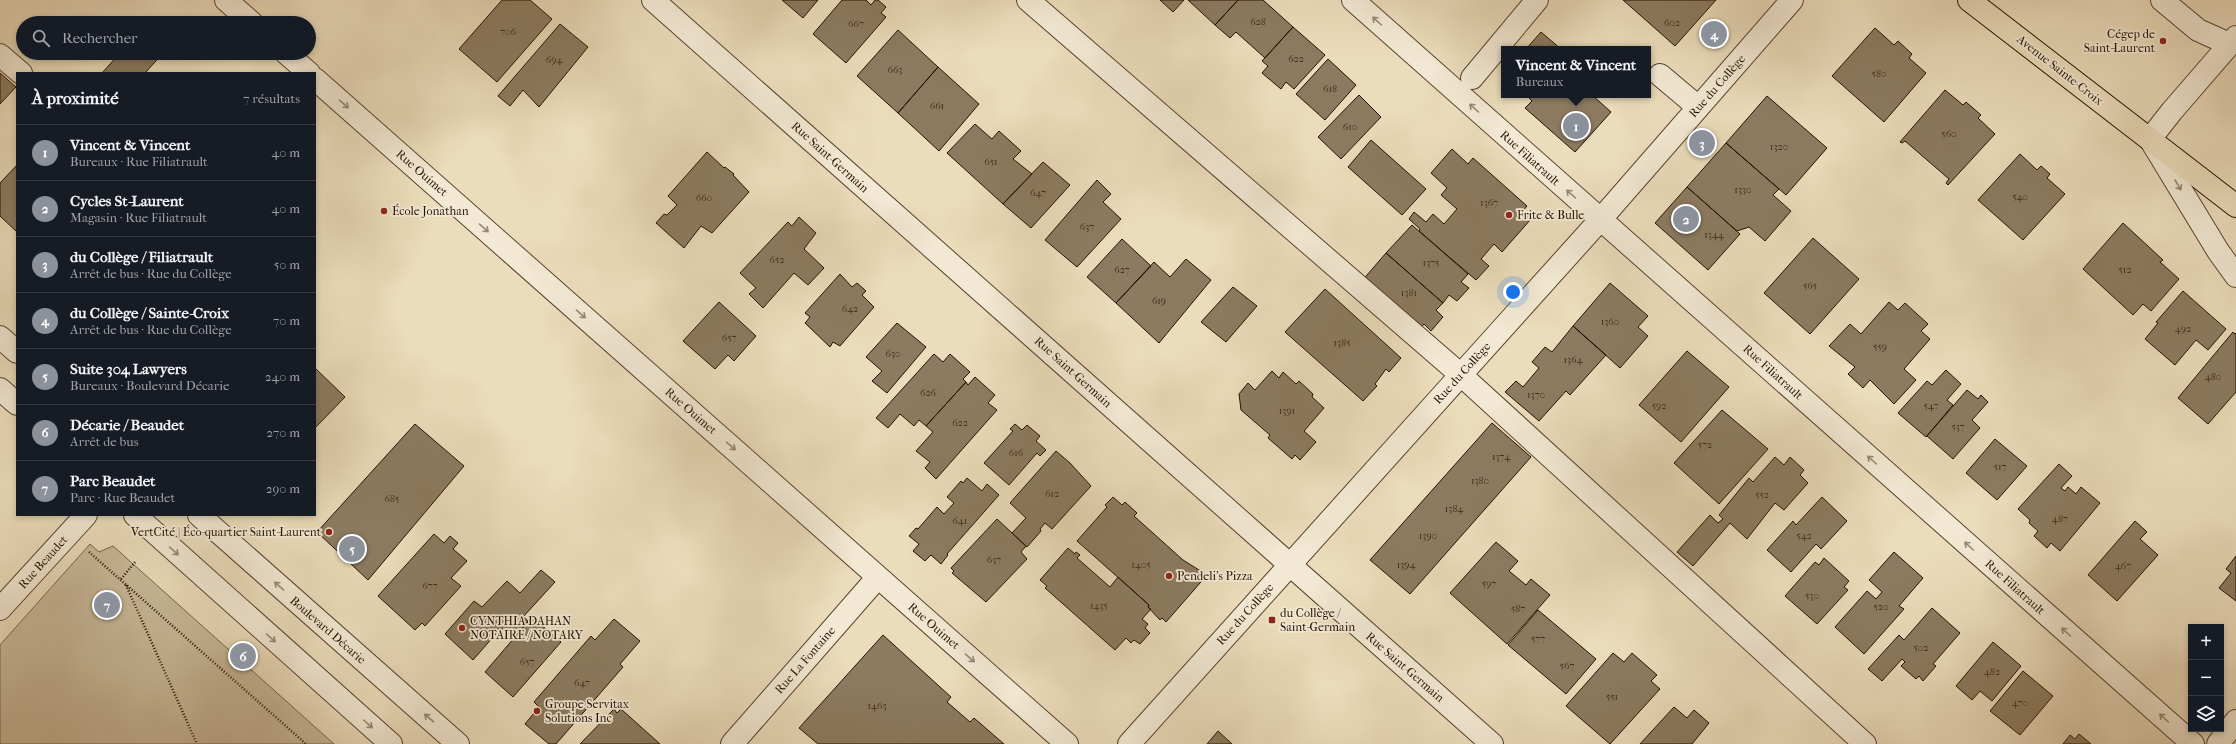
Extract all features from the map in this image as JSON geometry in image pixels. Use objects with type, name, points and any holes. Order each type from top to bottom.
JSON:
[{"type":"main road","name":"Avenue Sainte-Croix","points":[[1969,0],[2236,206]]},
{"type":"street","points":[[226,0],[244,16]]},
{"type":"street","name":"Rue Saint-Germain","points":[[653,0],[1492,744]]},
{"type":"street","points":[[1028,0],[1461,375],[1865,744]]},
{"type":"street","name":"Rue Filiatrault","points":[[1353,0],[2193,744]]},
{"type":"street","points":[[1472,78],[1537,0]]},
{"type":"street","name":"Rue du Collège","points":[[1129,744],[1600,220],[1792,0]]},
{"type":"street","points":[[2150,140],[2232,41],[2198,30],[2162,0]]},
{"type":"street","points":[[0,55],[20,72]]},
{"type":"street","points":[[294,60],[308,72]]},
{"type":"street","points":[[1660,75],[1698,107]]},
{"type":"street","name":"Rue Ouimet","points":[[316,80],[1068,744]]},
{"type":"street","name":"Avenue Sainte-Croix","points":[[2150,140],[2218,251],[2236,276]]},
{"type":"street","points":[[0,337],[16,351]]},
{"type":"street","points":[[0,389],[16,403]]},
{"type":"street","name":"Rue Beaudet","points":[[0,609],[85,516]]},
{"type":"street","points":[[137,516],[391,744]]},
{"type":"street","name":"Boulevard Décarie","points":[[200,516],[458,744]]},
{"type":"street","name":"Rue La Fontaine","points":[[732,744],[878,577]]},
{"type":"street","points":[[2218,744],[2236,722]]},
{"type":"path","points":[[86,549],[306,744]]},
{"type":"path","points":[[121,579],[136,561]]},
{"type":"path","points":[[125,582],[197,744]]},
{"type":"shaded area","points":[[90,544],[99,552],[113,546],[334,744],[0,744],[0,645]]},
{"type":"building","points":[[502,0],[530,0],[552,19],[497,82],[459,49]]},
{"type":"building","points":[[782,0],[818,0],[803,18]]},
{"type":"building","points":[[842,0],[866,0],[871,5],[875,0],[878,0],[886,7],[881,13],[886,17],[846,63],[813,34]]},
{"type":"building","points":[[1160,0],[1184,0],[1173,12]]},
{"type":"building","points":[[1188,0],[1238,0],[1215,25]]},
{"type":"building","points":[[1238,0],[1263,0],[1293,27],[1265,58],[1236,32],[1230,38],[1215,25]]},
{"type":"building","points":[[1623,0],[1716,0],[1675,46]]},
{"type":"building","points":[[560,24],[588,47],[539,107],[523,90],[510,106],[498,96]]},
{"type":"building","points":[[1293,27],[1325,55],[1294,89],[1286,82],[1281,89],[1262,73],[1268,66],[1262,61]]},
{"type":"building","points":[[1875,28],[1894,45],[1898,41],[1912,54],[1909,58],[1926,73],[1884,122],[1832,76]]},
{"type":"building","points":[[898,30],[938,67],[898,113],[857,76]]},
{"type":"building","points":[[1541,32],[1557,46],[1529,46]]},
{"type":"building","points":[[1328,59],[1356,85],[1325,120],[1296,94]]},
{"type":"building","points":[[114,60],[157,60],[146,72],[103,72]]},
{"type":"building","points":[[938,67],[979,104],[939,151],[898,113]]},
{"type":"building","points":[[0,73],[16,87],[0,104]]},
{"type":"building","points":[[1945,90],[1963,105],[1966,102],[1981,115],[1978,118],[1995,134],[1948,185],[1946,183],[1949,179],[1905,141],[1902,143],[1900,142]]},
{"type":"building","points":[[1359,95],[1381,117],[1341,159],[1318,137]]},
{"type":"building","points":[[1767,96],[1827,148],[1786,195],[1726,143]]},
{"type":"building","points":[[1529,98],[1595,98],[1611,112],[1575,152],[1525,108],[1532,101]]},
{"type":"building","points":[[975,124],[992,139],[999,131],[1021,151],[1013,159],[1032,174],[1003,204],[947,153]]},
{"type":"building","points":[[1371,140],[1426,189],[1402,215],[1348,167]]},
{"type":"building","points":[[1726,143],[1779,189],[1773,195],[1791,211],[1765,241],[1749,227],[1737,231],[1687,187]]},
{"type":"building","points":[[1452,149],[1468,164],[1473,158],[1527,206],[1522,212],[1531,219],[1502,252],[1494,244],[1481,259],[1489,266],[1476,280],[1419,231],[1420,229],[1409,219],[1414,212],[1426,222],[1433,214],[1444,224],[1457,209],[1441,195],[1447,188],[1431,173]]},
{"type":"building","points":[[707,152],[724,168],[725,167],[734,174],[733,175],[749,192],[712,233],[701,226],[684,248],[656,223],[664,214],[667,215],[677,205],[668,196]]},
{"type":"building","points":[[2020,154],[2037,170],[2041,166],[2050,174],[2047,178],[2065,194],[2023,240],[1978,200]]},
{"type":"building","points":[[1043,162],[1070,185],[1031,228],[1003,204]]},
{"type":"building","points":[[16,166],[16,231],[0,216],[0,183]]},
{"type":"building","points":[[1097,180],[1111,194],[1103,202],[1121,219],[1077,267],[1045,240]]},
{"type":"building","points":[[1687,187],[1740,234],[1708,270],[1655,223]]},
{"type":"building","points":[[799,217],[816,233],[804,249],[824,268],[808,285],[794,273],[763,308],[749,294],[756,288],[740,273],[788,222],[792,226]]},
{"type":"building","points":[[2123,223],[2163,260],[2160,262],[2179,279],[2151,311],[2143,304],[2133,315],[2083,269]]},
{"type":"building","points":[[1412,225],[1468,274],[1461,282],[1469,288],[1457,301],[1449,295],[1443,303],[1386,253]]},
{"type":"building","points":[[1813,238],[1859,279],[1810,334],[1764,293]]},
{"type":"building","points":[[1122,239],[1151,266],[1116,303],[1087,277]]},
{"type":"building","points":[[1386,253],[1443,303],[1436,310],[1443,317],[1431,331],[1424,324],[1417,331],[1361,282]]},
{"type":"building","points":[[1186,259],[1211,280],[1159,343],[1116,303],[1154,262],[1170,277]]},
{"type":"building","points":[[840,274],[852,287],[857,283],[866,291],[862,295],[874,307],[840,346],[833,342],[830,347],[805,323],[810,317],[805,313]]},
{"type":"building","points":[[1610,283],[1648,316],[1638,327],[1648,336],[1620,368],[1573,326]]},
{"type":"building","points":[[1233,287],[1257,306],[1226,342],[1201,322]]},
{"type":"building","points":[[1325,289],[1401,358],[1389,372],[1386,369],[1375,384],[1377,386],[1363,401],[1285,332]]},
{"type":"building","points":[[2183,291],[2226,329],[2208,350],[2196,340],[2175,365],[2145,339],[2158,323],[2156,322]]},
{"type":"building","points":[[719,302],[756,336],[734,361],[728,355],[715,369],[683,341]]},
{"type":"building","points":[[1889,302],[1898,310],[1905,303],[1928,324],[1921,331],[1930,339],[1904,369],[1916,380],[1894,404],[1870,380],[1863,388],[1848,374],[1855,367],[1829,346],[1850,324],[1861,334]]},
{"type":"building","points":[[897,323],[926,347],[887,393],[872,381],[882,371],[866,357]]},
{"type":"building","points":[[1573,326],[1606,355],[1570,395],[1566,391],[1539,421],[1505,392],[1516,381],[1523,387],[1539,368],[1532,362],[1545,347],[1552,352]]},
{"type":"building","points":[[2233,332],[2235,334],[2236,333],[2236,392],[2208,424],[2178,398]]},
{"type":"building","points":[[1687,351],[1729,387],[1681,442],[1639,405]]},
{"type":"building","points":[[934,354],[943,362],[950,354],[970,372],[963,379],[966,382],[926,426],[919,420],[914,426],[900,414],[888,428],[876,418]]},
{"type":"building","points":[[316,369],[345,397],[316,427]]},
{"type":"building","points":[[1946,370],[1961,384],[1947,400],[1953,405],[1926,437],[1898,413],[1927,381],[1932,385]]},
{"type":"building","points":[[1272,371],[1279,378],[1283,372],[1296,384],[1299,381],[1313,394],[1312,397],[1324,408],[1304,431],[1316,442],[1300,460],[1295,455],[1292,459],[1268,438],[1270,435],[1241,410],[1239,394],[1248,383],[1255,390]]},
{"type":"building","points":[[975,377],[995,395],[988,403],[997,410],[936,479],[925,468],[930,462],[916,451],[933,432],[926,426],[966,382],[968,385]]},
{"type":"building","points":[[1967,390],[1978,399],[1981,395],[1988,402],[1972,420],[1980,428],[1953,459],[1927,436]]},
{"type":"building","points":[[1722,410],[1768,449],[1719,504],[1674,463]]},
{"type":"building","points":[[1492,423],[1531,457],[1410,594],[1370,560]]},
{"type":"building","points":[[415,424],[464,466],[368,580],[317,532]]},
{"type":"building","points":[[1015,424],[1022,430],[1027,425],[1040,436],[1036,441],[1046,450],[1040,456],[1037,453],[1009,485],[984,463],[1013,431],[1010,429]]},
{"type":"building","points":[[1995,439],[2027,466],[1997,500],[1966,473]]},
{"type":"building","points":[[1056,451],[1070,463],[1091,486],[1052,529],[1045,523],[1040,529],[1041,531],[1027,547],[1012,533],[1026,518],[1010,503]]},
{"type":"building","points":[[1775,457],[1784,465],[1790,457],[1804,470],[1800,475],[1808,483],[1784,510],[1775,503],[1747,539],[1730,523],[1693,566],[1677,552],[1710,515],[1718,523],[1723,519],[1719,515],[1749,478],[1753,482]]},
{"type":"building","points":[[2059,464],[2072,476],[2061,488],[2065,491],[2068,487],[2076,494],[2081,487],[2100,503],[2060,551],[2051,543],[2047,548],[2034,536],[2038,531],[2029,523],[2030,520],[2018,509]]},
{"type":"building","points":[[967,478],[982,491],[987,484],[999,495],[947,554],[948,555],[941,564],[931,555],[925,561],[913,551],[919,544],[909,536],[916,528],[918,529],[937,507],[944,514],[954,503],[947,497],[961,481],[963,483]]},
{"type":"building","points":[[1113,497],[1122,505],[1125,502],[1137,513],[1134,516],[1183,560],[1207,575],[1166,622],[1162,618],[1160,620],[1148,607],[1149,605],[1077,541],[1107,507],[1105,505]]},
{"type":"building","points":[[1822,497],[1847,521],[1821,549],[1816,544],[1791,572],[1767,550],[1793,521],[1796,525]]},
{"type":"building","points":[[997,519],[1026,546],[1021,552],[1027,559],[986,602],[952,573],[954,571],[951,568]]},
{"type":"building","points":[[2135,521],[2147,532],[2140,539],[2158,555],[2117,601],[2088,575]]},
{"type":"building","points":[[434,534],[444,543],[450,536],[458,543],[453,549],[467,561],[451,578],[461,586],[425,626],[422,623],[415,630],[378,596]]},
{"type":"building","points":[[1496,542],[1518,561],[1509,571],[1526,585],[1531,579],[1550,595],[1507,644],[1450,593]]},
{"type":"building","points":[[1068,548],[1075,554],[1076,552],[1080,555],[1077,558],[1110,587],[1118,577],[1149,605],[1148,607],[1151,609],[1142,619],[1148,624],[1145,628],[1150,633],[1140,644],[1134,640],[1131,643],[1126,638],[1115,650],[1045,588],[1047,586],[1040,580]]},
{"type":"building","points":[[1894,552],[1923,578],[1899,606],[1904,609],[1864,654],[1835,627],[1867,591],[1876,599],[1882,592],[1869,580]]},
{"type":"building","points":[[2236,556],[2236,601],[2219,588],[2231,573],[2226,569]]},
{"type":"building","points":[[1824,558],[1849,581],[1844,587],[1848,590],[1817,624],[1785,596],[1815,562],[1819,565]]},
{"type":"building","points":[[541,570],[555,582],[523,617],[528,621],[514,638],[501,628],[473,660],[445,634],[474,601],[482,607],[507,581],[520,593]]},
{"type":"building","points":[[1932,608],[1960,633],[1933,664],[1936,666],[1923,681],[1919,676],[1916,679],[1901,666],[1905,662],[1902,659],[1882,681],[1868,669],[1899,635],[1904,640]]},
{"type":"building","points":[[1538,610],[1596,659],[1566,694],[1508,645]]},
{"type":"building","points":[[532,617],[561,642],[513,697],[485,672]]},
{"type":"building","points":[[614,619],[640,641],[620,664],[623,667],[556,744],[549,744],[525,724],[539,707],[534,702],[591,636],[595,640]]},
{"type":"building","points":[[883,635],[951,697],[947,702],[970,722],[974,718],[1004,744],[818,744],[799,728]]},
{"type":"building","points":[[1993,642],[2021,666],[1992,701],[1980,691],[1972,700],[1956,686]]},
{"type":"building","points":[[1613,653],[1624,662],[1632,653],[1657,675],[1651,681],[1660,689],[1610,744],[1566,706]]},
{"type":"building","points":[[2023,671],[2053,696],[2020,735],[1990,711]]},
{"type":"building","points":[[1674,707],[1687,718],[1694,710],[1709,723],[1692,744],[1640,744]]},
{"type":"building","points":[[614,709],[617,713],[621,709],[660,744],[580,744]]},
{"type":"building","points":[[1218,731],[1232,744],[1207,744]]},
{"type":"building","points":[[2079,734],[2091,744],[2063,744],[2070,735],[2075,739]]},
{"type":"place","name":"du Collège / Sainte-Croix","points":[[1714,34]]},
{"type":"place","name":"Cégep de Saint-Laurent","points":[[2163,41]]},
{"type":"place","name":"Vincent & Vincent","points":[[1576,126]]},
{"type":"place","name":"du Collège / Filiatrault","points":[[1702,143]]},
{"type":"place","name":"École Jonathan","points":[[384,211]]},
{"type":"place","name":"Frite & Bulle","points":[[1509,215]]},
{"type":"place","name":"Cycles St-Laurent","points":[[1686,219]]},
{"type":"place","name":"VertCité | Éco-quartier Saint-Laurent","points":[[329,532]]},
{"type":"place","name":"Suite 304 Lawyers","points":[[352,549]]},
{"type":"place","name":"Pendeli's Pizza","points":[[1169,576]]},
{"type":"place","name":"Parc Beaudet","points":[[107,605]]},
{"type":"place","name":"du Collège / Saint-Germain","points":[[1272,620]]},
{"type":"place","name":"CYNTHIA DAHAN NOTAIRE / NOTARY","points":[[462,628]]},
{"type":"place","name":"Décarie / Beaudet","points":[[243,656]]},
{"type":"place","name":"Groupe Servitax Solutions Inc","points":[[537,711]]}]
